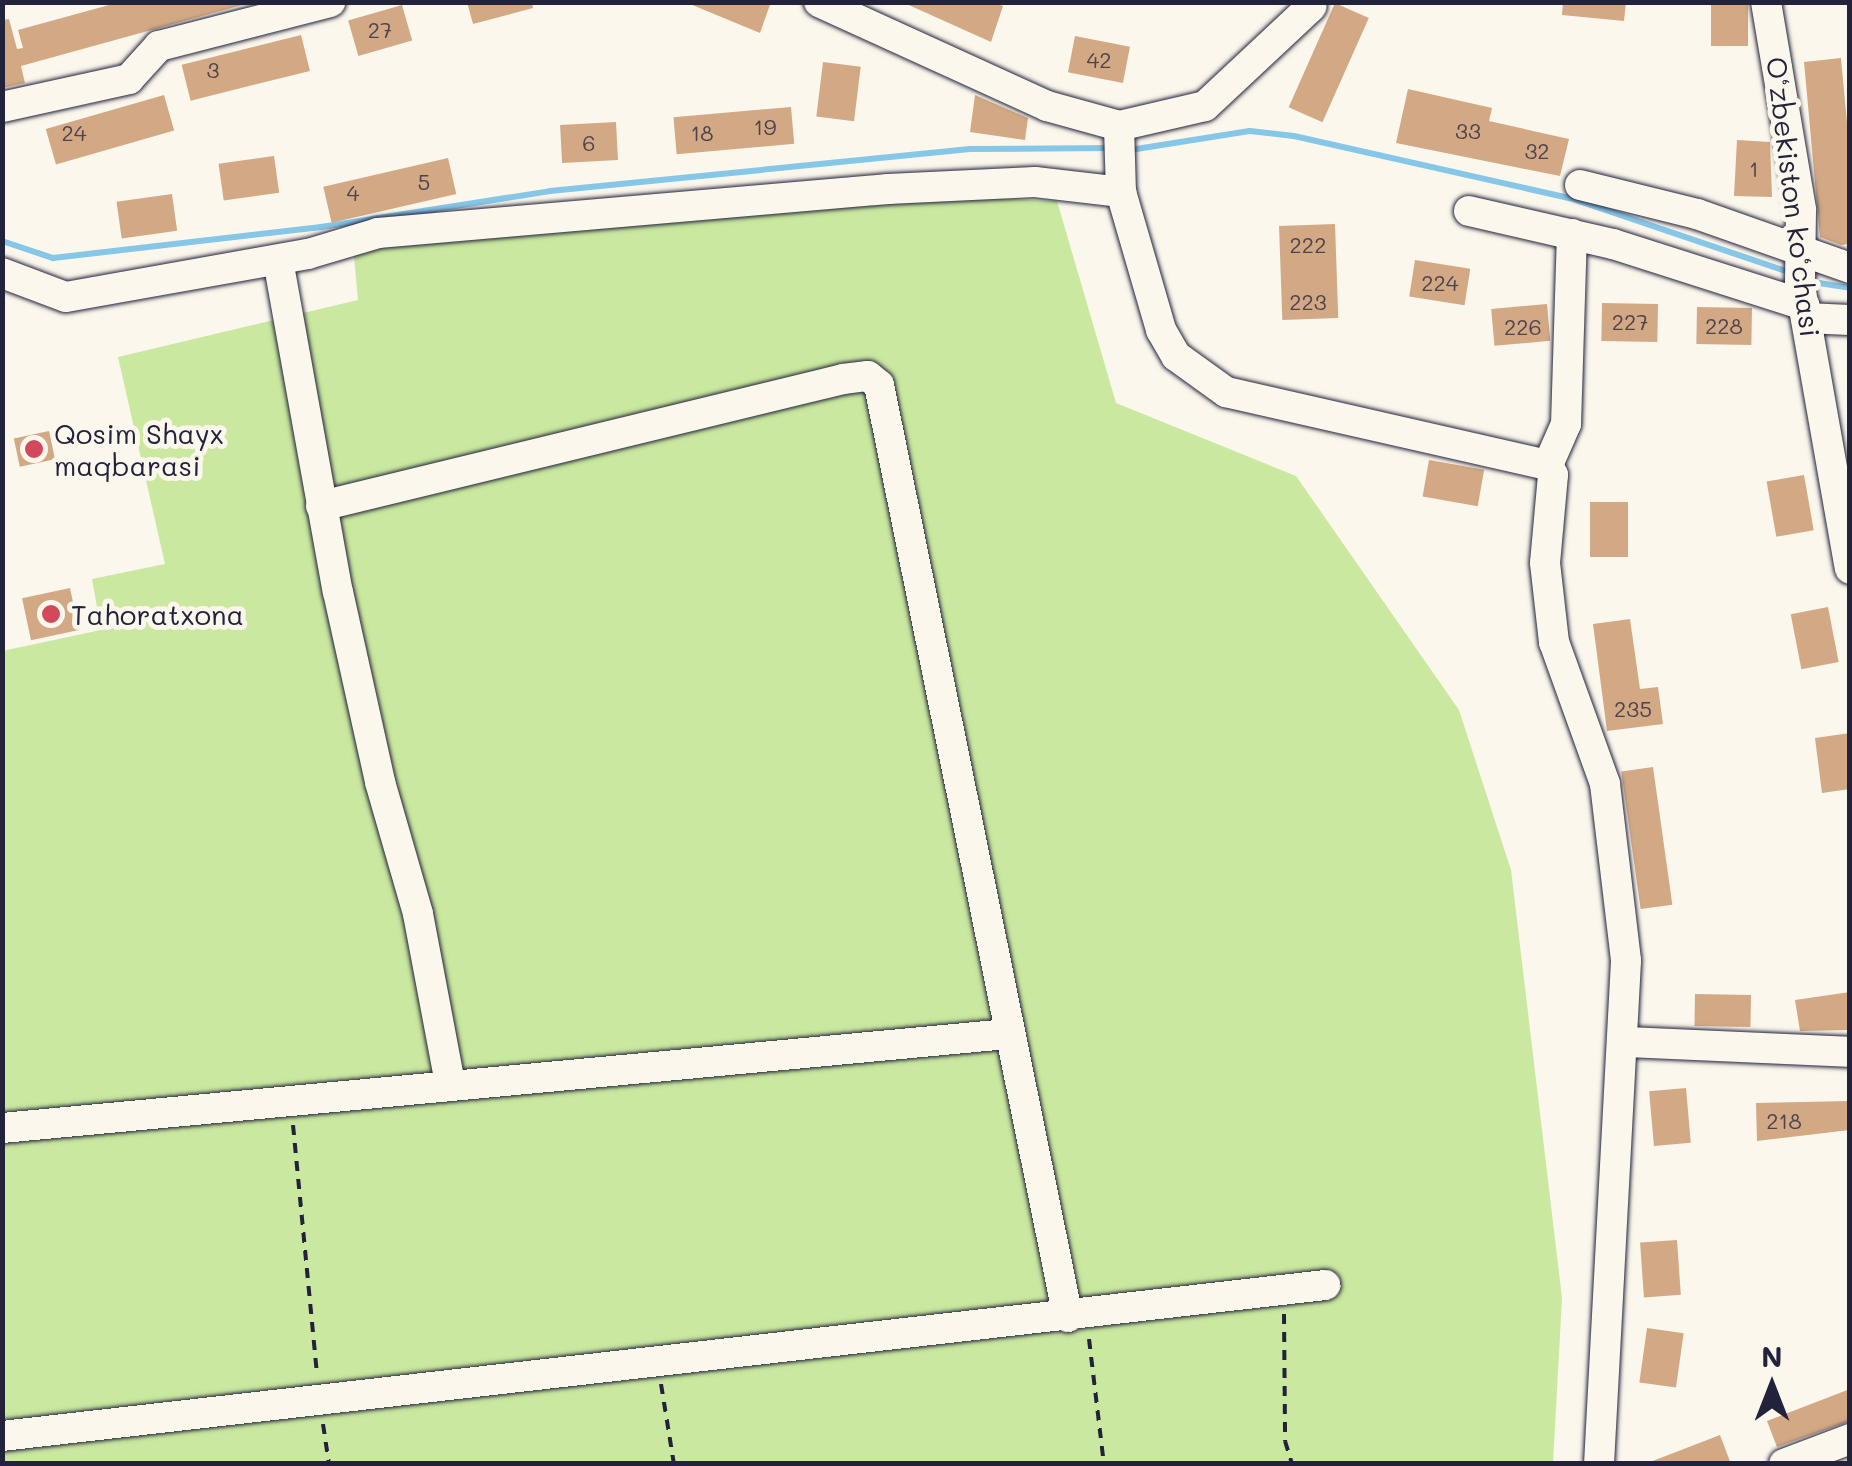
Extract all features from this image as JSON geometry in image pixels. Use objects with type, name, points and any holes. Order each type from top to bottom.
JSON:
[{"type":"street","points":[[2,107],[129,79],[159,46],[232,15],[330,2]]},
{"type":"street","points":[[819,2],[1046,106],[1119,126],[1205,106],[1312,6]]},
{"type":"street","name":"O‘zbekiston ko‘chasi","points":[[1766,2],[1788,109],[1805,311],[1850,569]]},
{"type":"street","points":[[1119,126],[1121,192],[1161,330],[1176,356],[1226,392],[1548,465]]},
{"type":"street","points":[[2,274],[66,297],[278,260],[378,233],[702,202],[1034,182],[1121,192]]},
{"type":"street","points":[[1580,185],[1696,214],[1801,255],[1850,268]]},
{"type":"street","points":[[1469,211],[1572,234],[1733,278],[1805,311],[1850,320]]},
{"type":"street","points":[[1548,465],[1566,424],[1572,234]]},
{"type":"street","points":[[278,260],[321,506],[380,782],[418,914],[450,1084]]},
{"type":"street","points":[[321,506],[842,379],[868,376],[879,384],[1007,1034],[1077,1316]]},
{"type":"street","points":[[1548,465],[1553,475],[1545,563],[1554,642],[1604,784],[1626,961],[1625,1042],[1599,1464]]},
{"type":"street","points":[[2,1128],[1007,1034]]},
{"type":"street","points":[[1625,1042],[1850,1052]]},
{"type":"street","points":[[2,1436],[1077,1316],[1325,1284]]},
{"type":"street","points":[[1784,1464],[1850,1439]]},
{"type":"path","points":[[290,1100],[329,1464]]},
{"type":"path","points":[[1284,1290],[1285,1441],[1292,1464]]},
{"type":"path","points":[[1077,1316],[1104,1464]]},
{"type":"path","points":[[657,1361],[674,1464]]},
{"type":"green space","points":[[890,195],[1057,201],[1116,403],[1296,476],[1459,710],[1511,870],[1562,1298],[1553,1463],[3,1463],[2,651],[101,630],[92,579],[165,564],[118,357],[358,300],[353,246]]},
{"type":"building","points":[[120,2],[242,5],[21,66],[25,83],[2,88],[2,20],[9,19],[17,49],[23,48],[18,30]]},
{"type":"building","points":[[467,2],[532,2],[533,8],[473,24]]},
{"type":"building","points":[[685,2],[771,2],[760,33]]},
{"type":"building","points":[[902,2],[992,2],[1003,6],[991,42]]},
{"type":"building","points":[[1563,2],[1626,2],[1624,21],[1562,15]]},
{"type":"building","points":[[1711,2],[1748,2],[1748,46],[1711,46]]},
{"type":"building","points":[[1335,3],[1369,18],[1322,122],[1289,107]]},
{"type":"building","points":[[402,5],[412,41],[358,56],[348,20]]},
{"type":"building","points":[[301,35],[310,71],[191,101],[182,65]]},
{"type":"building","points":[[1075,36],[1130,47],[1123,83],[1068,72]]},
{"type":"building","points":[[1841,58],[1850,155],[1850,244],[1841,245],[1820,237],[1804,62]]},
{"type":"building","points":[[823,62],[861,67],[854,121],[816,117]]},
{"type":"building","points":[[1408,89],[1492,108],[1489,121],[1569,139],[1560,176],[1396,143]]},
{"type":"building","points":[[164,95],[174,131],[56,164],[46,129]]},
{"type":"building","points":[[975,95],[1028,118],[1025,140],[970,132]]},
{"type":"building","points":[[791,107],[794,144],[677,154],[673,117]]},
{"type":"building","points":[[616,122],[618,160],[562,163],[560,125]]},
{"type":"building","points":[[1737,140],[1770,142],[1772,197],[1734,196]]},
{"type":"building","points":[[274,156],[279,193],[224,200],[219,164]]},
{"type":"building","points":[[448,158],[456,194],[332,223],[323,187]]},
{"type":"building","points":[[172,194],[177,231],[122,238],[117,202]]},
{"type":"building","points":[[1335,224],[1338,318],[1282,320],[1279,226]]},
{"type":"building","points":[[1415,260],[1470,269],[1465,305],[1409,297]]},
{"type":"building","points":[[1602,303],[1658,304],[1657,342],[1601,341]]},
{"type":"building","points":[[1547,304],[1550,341],[1494,346],[1491,309]]},
{"type":"building","points":[[1697,307],[1752,308],[1751,345],[1696,344]]},
{"type":"building","name":"Qosim Shayx maqbarasi","points":[[49,431],[55,459],[20,467],[14,438]]},
{"type":"building","points":[[1429,460],[1484,470],[1478,506],[1423,496]]},
{"type":"building","points":[[1804,475],[1814,530],[1776,537],[1767,482]]},
{"type":"building","points":[[1590,502],[1628,502],[1628,557],[1590,557]]},
{"type":"building","name":"Tahoratxona","points":[[70,588],[79,630],[31,640],[22,598]]},
{"type":"building","points":[[1828,607],[1839,662],[1801,669],[1791,614]]},
{"type":"building","points":[[1630,619],[1640,689],[1658,687],[1663,724],[1607,731],[1593,624]]},
{"type":"building","points":[[1850,733],[1850,789],[1822,793],[1815,738]]},
{"type":"building","points":[[1653,767],[1672,905],[1641,909],[1621,771]]},
{"type":"building","points":[[1850,992],[1850,1030],[1800,1031],[1795,1000]]},
{"type":"building","points":[[1695,994],[1751,995],[1750,1027],[1694,1026]]},
{"type":"building","points":[[1686,1088],[1691,1143],[1654,1146],[1649,1091]]},
{"type":"building","points":[[1850,1101],[1850,1130],[1757,1141],[1756,1103]]},
{"type":"building","points":[[1677,1240],[1681,1295],[1644,1297],[1640,1243]]},
{"type":"building","points":[[1647,1328],[1684,1333],[1676,1388],[1639,1382]]},
{"type":"building","points":[[1850,1389],[1850,1421],[1777,1447],[1767,1421]]},
{"type":"building","points":[[1720,1435],[1731,1464],[1650,1464],[1650,1462]]},
{"type":"waterway","points":[[1130,150],[1250,131],[1294,136],[1570,198],[1783,270]]},
{"type":"waterway","points":[[2,241],[53,258],[321,227],[550,191],[970,149],[1112,148]]},
{"type":"waterway","points":[[1819,283],[1850,288]]},
{"type":"place","name":"Qosim Shayx maqbarasi","points":[[34,449]]},
{"type":"place","name":"Tahoratxona","points":[[51,614]]}]
